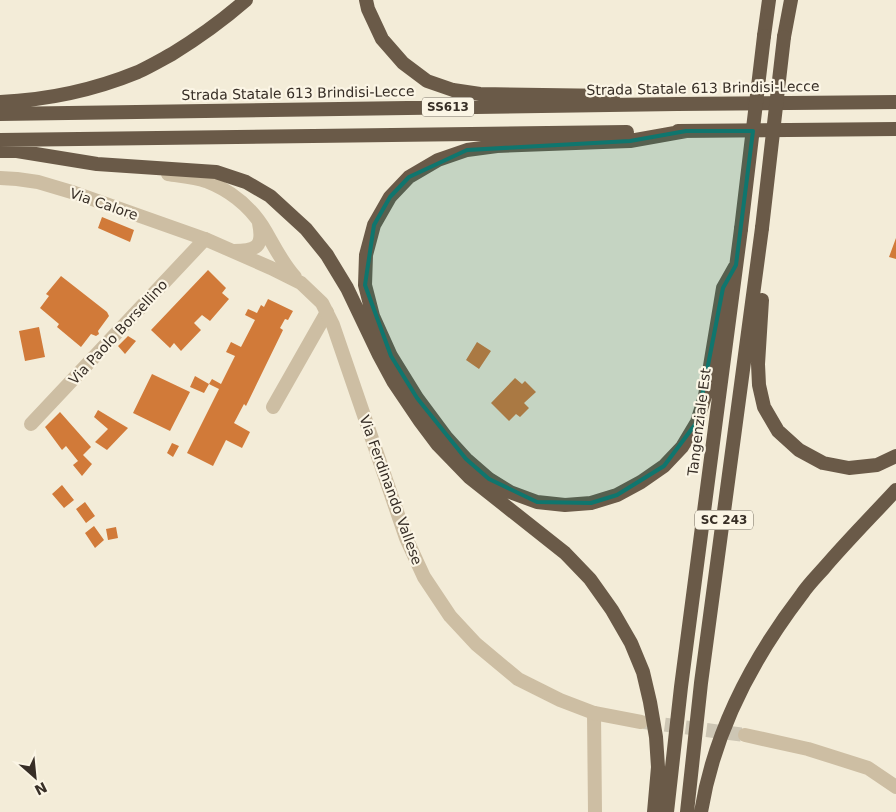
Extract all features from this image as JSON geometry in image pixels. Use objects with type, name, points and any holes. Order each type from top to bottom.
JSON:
[{"type":"highway","points":[[0,102],[50,98],[116,80],[140,71],[197,39],[246,0]]},
{"type":"highway","points":[[366,0],[368,9],[382,38],[403,62],[427,81],[453,90],[480,94],[654,96],[677,104]]},
{"type":"highway","name":"Tangenziale Est","points":[[667,812],[681,687],[769,0]]},
{"type":"highway","name":"SC 243","points":[[687,812],[702,673],[758,269],[784,37],[791,0]]},
{"type":"highway","points":[[863,103],[896,93]]},
{"type":"highway","name":"Strada Statale 613 Brindisi-Lecce","points":[[0,114],[896,102]]},
{"type":"highway","name":"SS613","points":[[0,140],[896,129]]},
{"type":"highway","points":[[814,130],[841,137],[896,138]]},
{"type":"highway","points":[[686,131],[630,141],[497,146],[467,150],[438,160],[416,173],[390,197],[374,224],[366,255],[365,285],[373,316],[391,356],[417,398],[446,437],[466,459],[489,479],[510,492],[536,502],[565,505],[591,502],[617,495],[641,482],[664,466],[682,447],[692,431],[697,422],[704,396],[723,288],[736,265]]},
{"type":"highway","points":[[0,151],[17,151],[97,164],[216,172],[246,182],[270,196],[306,229],[327,255],[348,288],[393,381],[438,445],[469,476],[565,553],[590,579],[612,610],[643,672],[650,702],[656,737],[658,767],[654,812]]},
{"type":"highway","points":[[758,269],[763,282],[758,364],[759,385],[764,407],[778,431],[799,450],[823,463],[849,468],[877,464],[896,456]]},
{"type":"highway","points":[[701,812],[705,787],[715,752],[737,700],[757,660],[802,593],[896,490]]},
{"type":"street","points":[[127,166],[205,180],[226,190],[252,212],[286,267],[301,283]]},
{"type":"street","name":"Via Calore","points":[[0,178],[38,182],[205,239]]},
{"type":"street","points":[[233,251],[247,251],[255,248],[260,243],[262,235],[259,221]]},
{"type":"street","name":"Via Ferdinando Vallese","points":[[205,239],[301,283],[322,303],[333,325],[406,538],[424,577],[450,616],[476,644],[518,679],[560,700],[594,713],[641,722]]},
{"type":"street","name":"Via Paolo Borsellino","points":[[31,424],[205,239]]},
{"type":"street","points":[[273,407],[327,312]]},
{"type":"street","points":[[594,713],[595,812]]},
{"type":"street","points":[[745,734],[808,749],[868,768],[896,787]]},
{"type":"highlighted area","points":[[686,131],[753,131],[736,265],[723,288],[697,422],[664,466],[617,495],[591,503],[537,502],[489,479],[466,459],[417,398],[391,356],[365,285],[374,225],[390,197],[409,177],[467,150],[630,141]]},
{"type":"building","points":[[102,217],[134,230],[130,242],[98,228]]},
{"type":"building","points":[[896,238],[896,259],[889,257]]},
{"type":"building","points":[[208,270],[226,288],[222,293],[229,299],[210,321],[202,315],[194,323],[201,330],[181,351],[174,343],[170,348],[151,330]]},
{"type":"building","points":[[61,276],[107,312],[109,316],[98,331],[99,334],[96,336],[91,334],[81,347],[57,327],[59,324],[40,308],[49,296],[46,294]]},
{"type":"building","points":[[268,299],[293,311],[280,328],[283,330],[246,406],[244,404],[234,423],[250,432],[242,448],[226,440],[213,466],[187,453],[219,389],[209,384],[212,379],[221,384],[235,356],[226,352],[231,342],[241,347],[255,320],[245,315],[248,309],[257,313],[261,305],[264,307]]},
{"type":"building","points":[[39,327],[45,357],[25,361],[19,331]]},
{"type":"building","points":[[128,336],[136,341],[125,354],[118,346]]},
{"type":"building","points":[[477,342],[491,351],[479,369],[466,360]]},
{"type":"building","points":[[152,374],[190,392],[170,431],[133,413]]},
{"type":"building","points":[[195,376],[209,384],[204,393],[190,387]]},
{"type":"building","points":[[515,378],[522,384],[525,381],[536,392],[524,403],[529,408],[520,417],[516,414],[509,421],[491,403]]},
{"type":"building","points":[[98,410],[128,428],[107,450],[95,442],[108,429],[94,417]]},
{"type":"building","points":[[60,412],[91,447],[83,455],[92,464],[82,476],[73,465],[78,461],[66,446],[62,450],[45,427]]},
{"type":"building","points":[[172,443],[179,446],[173,457],[167,453]]},
{"type":"building","points":[[62,485],[74,500],[64,508],[52,494]]},
{"type":"building","points":[[85,502],[95,516],[86,523],[76,509]]},
{"type":"building","points":[[94,526],[104,540],[95,548],[85,533]]},
{"type":"building","points":[[116,527],[118,538],[108,540],[106,529]]},
{"type":"tunnel","points":[[644,722],[745,735]]}]
